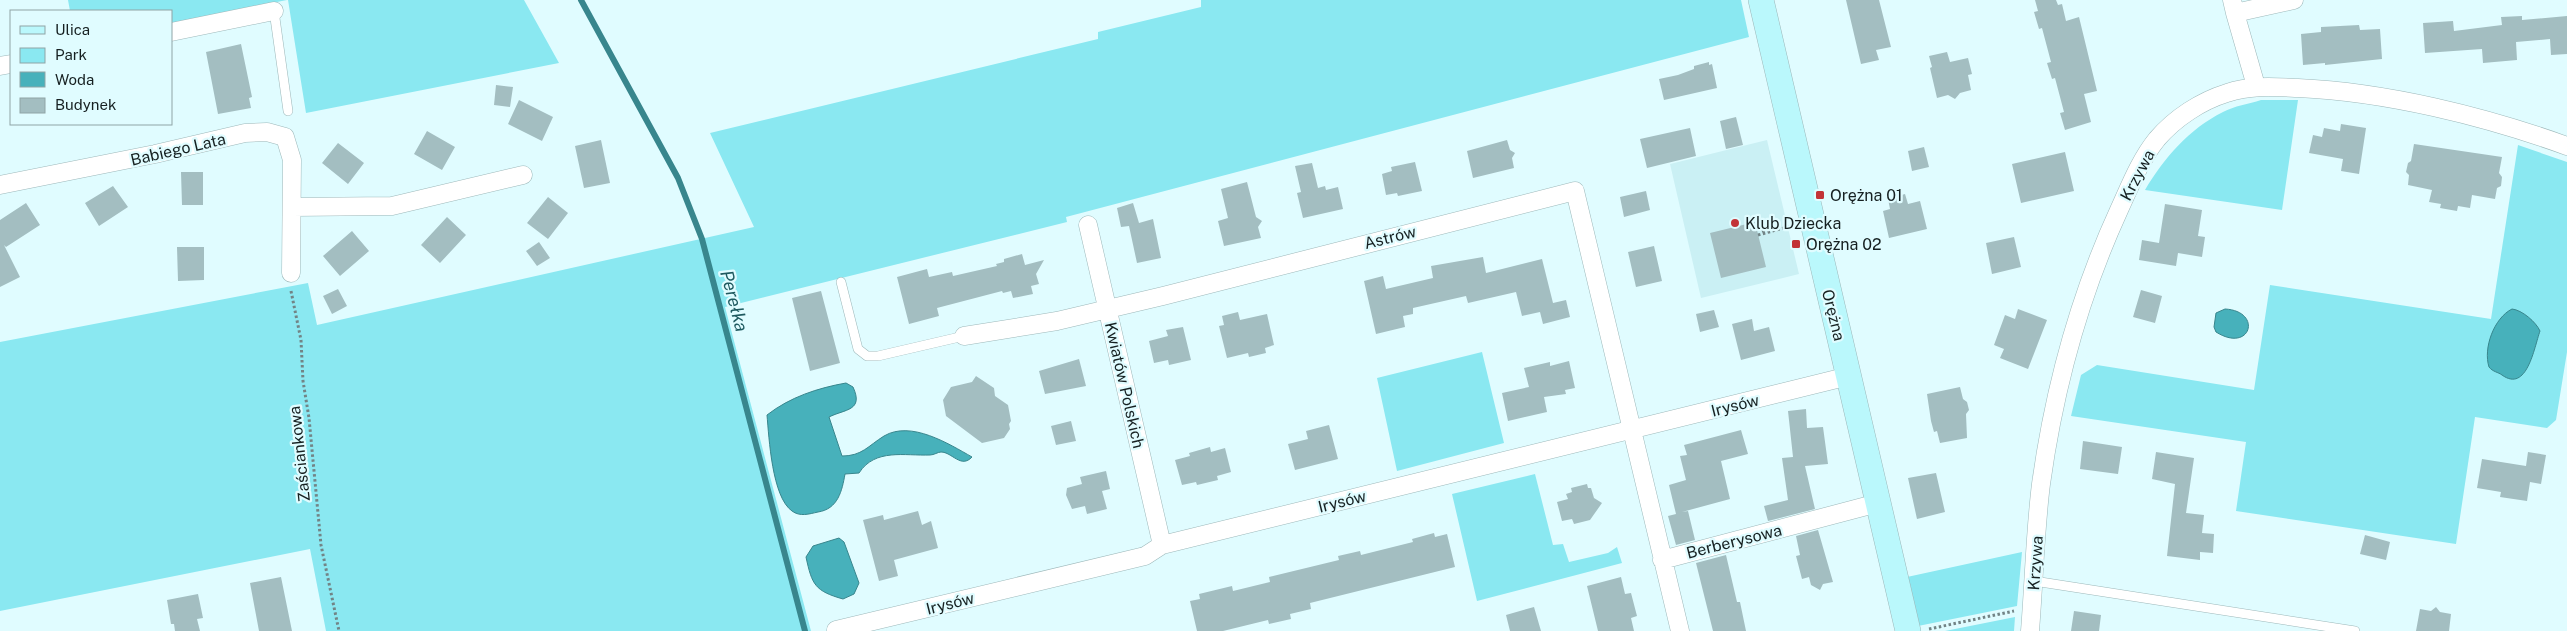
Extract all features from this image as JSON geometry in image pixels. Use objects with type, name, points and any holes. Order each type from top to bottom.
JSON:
[{"type":"street","name":"Orężna","points":[[1761,0],[1908,631]]},
{"type":"street","points":[[2256,86],[2233,6],[2294,0]]},
{"type":"street","points":[[172,32],[274,11]]},
{"type":"street","name":"Krzywa","points":[[2030,631],[2041,485],[2055,402],[2085,295],[2112,224],[2144,158],[2167,129],[2207,100],[2256,86],[2320,89],[2395,99],[2454,112],[2567,146]]},
{"type":"street","name":"Babiego Lata","points":[[0,185],[155,154],[245,133],[267,132],[285,137],[292,160],[291,273]]},
{"type":"street","points":[[292,207],[392,206],[523,174]]},
{"type":"street","name":"Astrów","points":[[964,336],[1057,321],[1108,309],[1575,190],[1632,430]]},
{"type":"street","name":"Kwiatów Polskich","points":[[1088,225],[1162,545]]},
{"type":"street","name":"Irysów","points":[[836,630],[1145,556],[1162,545],[1849,376]]},
{"type":"street","points":[[1632,430],[1680,631]]},
{"type":"street","name":"Berberysowa","points":[[1662,560],[1878,503]]},
{"type":"lane","points":[[274,11],[288,111]]},
{"type":"lane","points":[[841,282],[858,349],[866,356],[878,356],[964,336]]},
{"type":"lane","points":[[2034,580],[2355,631]]},
{"type":"path","points":[[1760,220],[1764,233]]},
{"type":"path","points":[[1758,235],[1794,226]]},
{"type":"path","name":"Zaściankowa","points":[[291,273],[292,293],[301,340],[303,381],[321,545],[339,631]]},
{"type":"path","points":[[1922,631],[2032,608]]},
{"type":"shaded area","name":"Klub Dziecka","points":[[1767,140],[1799,274],[1701,298],[1670,164]]},
{"type":"green space","points":[[68,0],[287,0],[172,23],[172,10],[70,10]]},
{"type":"green space","points":[[288,0],[524,0],[559,63],[306,113]]},
{"type":"green space","points":[[1201,0],[1741,0],[1749,37],[1066,217],[1067,222],[725,307],[811,631],[326,631],[310,549],[0,611],[0,342],[308,283],[317,325],[754,227],[710,133],[1098,39],[1098,32],[1201,7]]},
{"type":"green space","points":[[2261,100],[2298,100],[2282,210],[2145,190],[2160,167],[2178,145],[2199,127],[2227,110]]},
{"type":"green space","points":[[2518,145],[2567,162],[2567,352],[2556,420],[2547,428],[2475,417],[2456,544],[2236,511],[2246,442],[2071,416],[2081,375],[2097,365],[2254,390],[2270,285],[2491,319]]},
{"type":"green space","points":[[1482,352],[1504,443],[1397,471],[1377,378]]},
{"type":"green space","points":[[1535,474],[1553,545],[1563,544],[1569,562],[1608,553],[1617,547],[1622,563],[1477,601],[1452,494]]},
{"type":"green space","points":[[2022,552],[2017,606],[1918,626],[1907,577]]},
{"type":"green space","points":[[2015,617],[2014,631],[1945,631]]},
{"type":"water","points":[[2225,309],[2237,311],[2245,317],[2248,323],[2248,330],[2244,335],[2238,338],[2228,337],[2216,332],[2214,327],[2216,313]]},
{"type":"water","points":[[2512,309],[2528,317],[2540,331],[2528,366],[2518,378],[2511,379],[2489,367],[2488,351],[2495,326]]},
{"type":"water","points":[[846,383],[853,387],[856,395],[854,405],[829,417],[842,456],[849,456],[860,452],[884,436],[906,431],[918,432],[941,440],[972,457],[968,460],[960,461],[941,452],[930,455],[891,455],[882,457],[873,460],[859,473],[845,474],[838,498],[830,507],[808,514],[795,513],[785,504],[776,481],[767,415],[785,403],[805,394]]},
{"type":"water","points":[[839,538],[844,542],[859,583],[854,594],[843,599],[826,593],[816,586],[810,574],[806,557],[813,546]]},
{"type":"building","points":[[1846,0],[1879,0],[1891,47],[1876,50],[1879,60],[1861,64]]},
{"type":"building","points":[[2035,0],[2056,0],[2058,5],[2062,4],[2066,21],[2079,17],[2097,91],[2084,94],[2091,122],[2065,130],[2060,113],[2064,112],[2055,78],[2052,79],[2047,63],[2051,62],[2042,28],[2039,29],[2034,12],[2038,11]]},
{"type":"building","points":[[2522,16],[2522,20],[2567,16],[2567,54],[2551,55],[2550,39],[2516,42],[2517,60],[2483,63],[2482,49],[2425,53],[2423,23],[2453,21],[2454,31],[2502,25],[2501,17]]},
{"type":"building","points":[[2359,25],[2360,30],[2380,29],[2382,59],[2325,65],[2325,63],[2303,65],[2301,34],[2321,32],[2321,27]]},
{"type":"building","points":[[241,44],[252,97],[249,98],[251,108],[218,114],[206,52]]},
{"type":"building","points":[[1947,52],[1950,62],[1968,58],[1972,74],[1968,75],[1971,90],[1960,93],[1955,99],[1948,95],[1937,98],[1930,68],[1932,67],[1929,56]]},
{"type":"building","points":[[1709,62],[1709,65],[1712,64],[1717,88],[1664,100],[1659,79],[1678,75],[1694,69],[1694,66]]},
{"type":"building","points":[[496,85],[513,87],[510,107],[494,105]]},
{"type":"building","points":[[519,100],[553,117],[542,141],[508,124]]},
{"type":"building","points":[[1736,117],[1743,145],[1726,149],[1720,121]]},
{"type":"building","points":[[2341,124],[2366,128],[2359,174],[2341,171],[2343,159],[2309,153],[2313,135],[2322,137],[2324,128],[2340,131]]},
{"type":"building","points":[[1690,128],[1696,156],[1647,168],[1640,139]]},
{"type":"building","points":[[427,131],[455,147],[442,170],[414,154]]},
{"type":"building","points":[[601,140],[610,183],[584,188],[575,146]]},
{"type":"building","points":[[1507,140],[1510,150],[1515,153],[1512,158],[1514,168],[1473,178],[1467,151]]},
{"type":"building","points":[[338,143],[364,163],[348,184],[322,163]]},
{"type":"building","points":[[2414,144],[2502,157],[2499,173],[2502,177],[2501,186],[2497,188],[2495,199],[2472,195],[2470,208],[2458,206],[2457,211],[2440,208],[2441,204],[2429,202],[2432,190],[2408,185],[2409,175],[2406,172],[2408,163],[2411,161]]},
{"type":"building","points":[[1924,147],[1929,167],[1912,171],[1908,151]]},
{"type":"building","points":[[2065,152],[2074,191],[2021,203],[2012,164]]},
{"type":"building","points":[[1415,162],[1422,191],[1398,196],[1397,193],[1386,195],[1382,174],[1392,171],[1391,167]]},
{"type":"building","points":[[1312,163],[1318,188],[1325,186],[1326,190],[1338,187],[1343,209],[1303,218],[1297,193],[1301,192],[1295,166]]},
{"type":"building","points":[[181,172],[203,172],[203,205],[182,205]]},
{"type":"building","points":[[1247,182],[1256,217],[1262,221],[1258,227],[1261,238],[1224,246],[1218,221],[1228,218],[1221,189]]},
{"type":"building","points":[[113,186],[128,207],[99,226],[85,203]]},
{"type":"building","points":[[1646,191],[1650,210],[1624,217],[1620,197]]},
{"type":"building","points":[[1905,194],[1908,204],[1920,201],[1927,229],[1889,238],[1883,211],[1890,209],[1888,199]]},
{"type":"building","points":[[548,197],[568,213],[548,239],[527,223]]},
{"type":"building","points":[[26,203],[40,225],[6,247],[4,245],[20,277],[0,287],[0,220]]},
{"type":"building","points":[[1133,203],[1139,223],[1153,219],[1161,258],[1137,263],[1129,226],[1121,227],[1117,208]]},
{"type":"building","points":[[2165,204],[2202,210],[2198,236],[2205,237],[2202,257],[2178,253],[2176,266],[2139,260],[2142,240],[2159,243]]},
{"type":"building","points":[[447,217],[466,235],[440,263],[421,245]]},
{"type":"building","points":[[1755,222],[1766,267],[1721,278],[1710,233]]},
{"type":"building","points":[[352,231],[369,251],[340,276],[323,256]]},
{"type":"building","points":[[2014,237],[2021,267],[1992,274],[1986,243]]},
{"type":"building","points":[[539,242],[550,258],[537,266],[526,251]]},
{"type":"building","points":[[1654,246],[1662,281],[1636,287],[1628,252]]},
{"type":"building","points":[[177,247],[204,247],[204,280],[178,281]]},
{"type":"building","points":[[1022,254],[1025,265],[1044,260],[1036,274],[1039,284],[1031,286],[1033,294],[1013,298],[1011,291],[1003,293],[1002,291],[937,308],[939,316],[909,324],[897,277],[927,269],[929,277],[952,272],[953,276],[997,266],[996,264],[1004,262],[1004,259]]},
{"type":"building","points":[[1483,257],[1486,273],[1542,259],[1553,303],[1566,300],[1570,317],[1543,324],[1540,312],[1522,316],[1516,292],[1468,303],[1466,296],[1413,308],[1413,314],[1403,316],[1405,327],[1376,334],[1364,281],[1383,276],[1386,289],[1433,278],[1431,266]]},
{"type":"building","points":[[338,289],[347,306],[332,314],[323,296]]},
{"type":"building","points":[[2141,290],[2162,296],[2155,323],[2133,317]]},
{"type":"building","points":[[821,291],[840,363],[810,371],[792,298]]},
{"type":"building","points":[[2018,309],[2047,320],[2028,369],[2000,358],[2004,349],[1994,345],[2005,315],[2015,319]]},
{"type":"building","points":[[1714,310],[1719,327],[1700,332],[1696,314]]},
{"type":"building","points":[[1238,312],[1240,320],[1267,314],[1274,345],[1265,348],[1266,353],[1249,357],[1248,353],[1227,358],[1219,326],[1224,325],[1222,316]]},
{"type":"building","points":[[1752,319],[1754,331],[1769,327],[1775,351],[1741,360],[1732,324]]},
{"type":"building","points":[[1183,327],[1191,360],[1169,365],[1168,360],[1154,363],[1149,341],[1168,336],[1166,330]]},
{"type":"building","points":[[1079,359],[1086,386],[1045,394],[1039,371]]},
{"type":"building","points":[[1569,361],[1575,388],[1565,390],[1566,394],[1544,397],[1547,412],[1508,421],[1502,393],[1529,387],[1524,368],[1550,362],[1550,366]]},
{"type":"building","points":[[976,376],[994,388],[995,396],[1008,405],[1011,421],[1009,424],[1010,429],[1004,438],[982,443],[946,416],[943,400],[951,387],[972,382]]},
{"type":"building","points":[[1960,387],[1963,399],[1967,402],[1969,410],[1966,414],[1967,438],[1940,443],[1937,431],[1934,432],[1931,421],[1927,394]]},
{"type":"building","points":[[1806,409],[1807,428],[1823,427],[1828,464],[1805,466],[1815,509],[1768,521],[1764,506],[1788,500],[1782,458],[1793,457],[1788,411]]},
{"type":"building","points":[[1071,421],[1076,441],[1056,445],[1051,426]]},
{"type":"building","points":[[1329,425],[1338,459],[1295,470],[1288,444],[1308,439],[1306,431]]},
{"type":"building","points":[[1741,430],[1748,454],[1721,461],[1730,499],[1682,512],[1688,511],[1695,540],[1676,545],[1668,516],[1676,514],[1669,485],[1686,480],[1680,456],[1687,455],[1684,445]]},
{"type":"building","points":[[2083,441],[2122,447],[2118,474],[2080,469]]},
{"type":"building","points":[[1210,447],[1211,452],[1225,448],[1231,472],[1217,476],[1218,480],[1197,485],[1196,482],[1182,485],[1175,460],[1190,456],[1189,453]]},
{"type":"building","points":[[2156,452],[2194,458],[2186,513],[2204,515],[2202,533],[2214,534],[2213,553],[2200,552],[2200,560],[2167,556],[2175,484],[2152,479]]},
{"type":"building","points":[[2528,452],[2546,455],[2541,484],[2530,482],[2527,501],[2500,497],[2501,492],[2477,488],[2482,459],[2526,466]]},
{"type":"building","points":[[1106,471],[1110,489],[1102,491],[1107,509],[1087,514],[1085,506],[1072,509],[1066,495],[1067,488],[1082,484],[1080,477]]},
{"type":"building","points":[[1936,473],[1945,512],[1917,519],[1908,478]]},
{"type":"building","points":[[1587,484],[1588,488],[1591,488],[1594,498],[1602,503],[1590,520],[1574,524],[1572,519],[1562,521],[1557,502],[1568,499],[1566,494],[1572,492],[1571,488]]},
{"type":"building","points":[[918,511],[922,525],[931,521],[938,548],[894,560],[898,576],[879,581],[863,520],[883,515],[884,520]]},
{"type":"building","points":[[1818,530],[1833,582],[1823,584],[1820,590],[1811,585],[1809,577],[1802,579],[1796,556],[1800,555],[1796,536]]},
{"type":"building","points":[[1434,533],[1435,537],[1447,534],[1455,567],[1310,603],[1311,609],[1290,614],[1291,619],[1269,624],[1268,620],[1223,631],[1197,631],[1190,601],[1200,599],[1199,594],[1232,586],[1233,591],[1270,582],[1269,577],[1339,560],[1338,556],[1360,551],[1361,555],[1413,542],[1412,539]]},
{"type":"building","points":[[2365,535],[2390,542],[2386,560],[2360,554]]},
{"type":"building","points":[[1726,555],[1737,602],[1740,602],[1746,631],[1713,631],[1696,563]]},
{"type":"building","points":[[281,577],[292,631],[259,631],[250,583]]},
{"type":"building","points":[[1621,577],[1625,594],[1631,593],[1637,616],[1631,618],[1634,631],[1598,631],[1587,586]]},
{"type":"building","points":[[198,594],[203,618],[197,619],[200,631],[175,631],[174,624],[171,624],[167,600]]},
{"type":"building","points":[[1534,607],[1541,631],[1510,631],[1506,615]]},
{"type":"building","points":[[2436,607],[2440,612],[2451,614],[2449,631],[2416,631],[2420,609],[2431,611]]},
{"type":"building","points":[[2074,611],[2101,615],[2099,631],[2071,631]]},
{"type":"waterway","name":"Perełka","points":[[581,0],[678,178],[702,239],[805,631]]},
{"type":"place","name":"Orężna 01","points":[[1820,195]]},
{"type":"place","name":"Klub Dziecka","points":[[1735,223]]},
{"type":"place","name":"Orężna 02","points":[[1796,244]]}]
